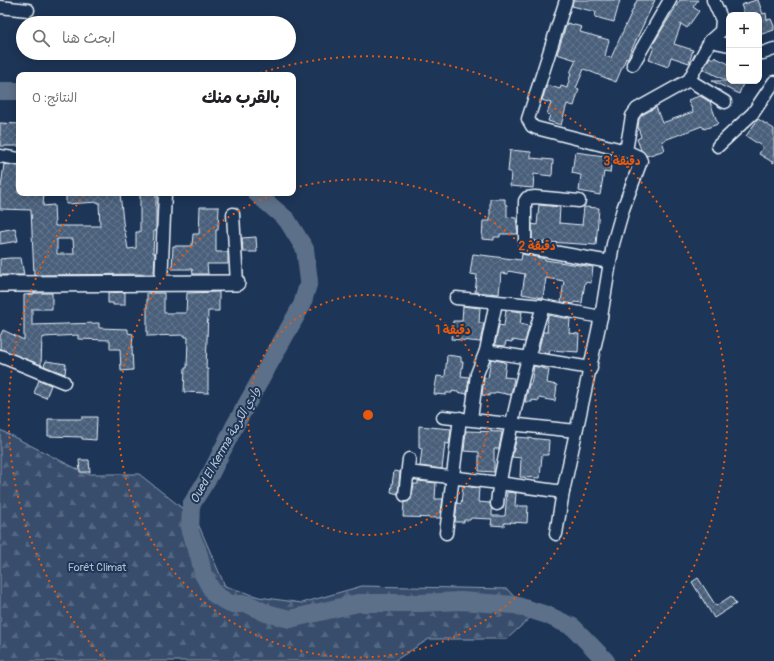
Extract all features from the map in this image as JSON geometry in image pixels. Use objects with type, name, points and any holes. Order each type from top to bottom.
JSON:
[{"type":"street","points":[[556,534],[563,492],[591,368],[613,244],[623,209],[641,161],[639,157],[626,151],[536,128],[532,126],[528,119],[566,0]]},
{"type":"street","points":[[633,64],[670,0]]},
{"type":"street","points":[[626,151],[632,116],[637,109],[689,80],[710,41],[721,31],[722,20],[713,0]]},
{"type":"street","points":[[0,7],[28,10]]},
{"type":"street","points":[[710,41],[726,44]]},
{"type":"street","points":[[762,53],[774,49]]},
{"type":"street","points":[[689,80],[724,102]]},
{"type":"street","points":[[718,146],[753,112],[774,82]]},
{"type":"street","points":[[0,156],[16,159]]},
{"type":"street","points":[[161,284],[165,196]]},
{"type":"street","points":[[580,201],[535,197],[527,198],[525,208],[525,247],[610,262]]},
{"type":"street","points":[[0,284],[238,283],[233,214]]},
{"type":"street","points":[[456,298],[543,306],[601,317]]},
{"type":"street","points":[[446,533],[452,478],[477,374],[486,352],[496,302]]},
{"type":"street","points":[[497,504],[499,483],[512,424],[528,358],[543,306]]},
{"type":"street","points":[[486,352],[591,368]]},
{"type":"street","points":[[0,356],[64,382]]},
{"type":"street","points":[[443,417],[466,418],[576,431]]},
{"type":"street","points":[[405,495],[410,459]]},
{"type":"street","points":[[408,472],[563,492]]},
{"type":"green space","name":"Forêt Climat","points":[[0,430],[87,474],[139,474],[196,519],[225,586],[259,597],[302,603],[362,586],[507,589],[532,616],[507,639],[429,639],[394,661],[0,661]]},
{"type":"building","points":[[573,0],[620,0],[614,22],[595,17],[596,12],[572,6]]},
{"type":"building","points":[[637,0],[655,0],[627,59],[626,58],[616,82],[584,69],[576,88],[579,89],[574,106],[567,104],[561,125],[548,121],[550,115],[547,114],[551,103],[542,100],[547,85],[560,89],[561,86],[567,88],[570,73],[576,60],[557,54],[567,23],[582,27],[580,32],[609,40],[605,56],[611,58]]},
{"type":"building","points":[[680,0],[698,0],[693,7],[699,11],[687,28],[681,24],[674,44],[693,50],[689,63],[671,57],[668,67],[649,60],[654,47],[652,46]]},
{"type":"building","points":[[758,0],[763,14],[766,13],[767,20],[771,19],[774,30],[762,34],[762,12],[744,12],[741,5]]},
{"type":"building","points":[[710,57],[713,59],[714,57],[726,63],[726,80],[703,69]]},
{"type":"building","points":[[712,81],[726,81],[726,84],[743,84],[739,94]]},
{"type":"building","points":[[700,96],[710,102],[718,124],[704,129],[702,126],[662,141],[665,150],[647,156],[641,150],[637,139],[641,137],[638,127],[639,119],[642,115],[656,107],[662,123],[693,112],[688,100]]},
{"type":"building","points":[[758,119],[774,129],[774,163],[759,154],[763,147],[746,136]]},
{"type":"building","points":[[0,123],[16,124],[16,146],[0,146]]},
{"type":"building","points":[[510,150],[531,152],[531,158],[553,160],[552,176],[534,174],[533,188],[510,186],[511,172],[508,172]]},
{"type":"building","points":[[575,152],[612,157],[610,173],[604,172],[600,195],[579,191],[581,175],[572,173]]},
{"type":"building","points":[[4,164],[16,166],[16,196],[44,196],[43,206],[54,205],[55,226],[100,226],[99,202],[66,204],[66,196],[120,196],[124,231],[128,249],[136,248],[136,232],[140,232],[140,196],[156,196],[156,231],[154,231],[153,253],[155,253],[154,274],[34,275],[31,210],[0,209],[0,187]],"holes":[[[57,239],[73,239],[74,254],[57,254]]]},
{"type":"building","points":[[490,199],[505,199],[505,204],[507,205],[507,217],[516,218],[518,234],[500,234],[500,237],[494,237],[494,240],[482,239],[483,221],[490,221]]},
{"type":"building","points":[[539,205],[560,207],[559,223],[582,225],[584,207],[599,208],[596,245],[532,241],[532,224],[537,225]]},
{"type":"building","points":[[200,207],[219,207],[218,230],[216,230],[216,252],[228,252],[228,264],[207,264],[208,274],[193,274],[192,269],[172,269],[173,246],[192,246],[193,234],[199,234]]},
{"type":"building","points":[[15,228],[18,241],[0,244],[0,231]]},
{"type":"building","points":[[256,237],[257,252],[243,252],[242,238]]},
{"type":"building","points":[[473,254],[521,260],[522,254],[545,260],[593,267],[591,283],[585,282],[582,303],[574,302],[574,304],[561,302],[564,281],[546,278],[543,298],[522,294],[525,274],[508,271],[508,274],[501,273],[499,294],[475,292],[477,275],[470,274]]},
{"type":"building","points":[[21,258],[24,275],[0,275],[0,259]]},
{"type":"building","points":[[125,292],[125,305],[113,305],[113,303],[108,303],[108,293]]},
{"type":"building","points":[[219,292],[219,311],[208,311],[206,369],[208,369],[208,393],[184,392],[185,368],[187,368],[188,337],[185,337],[185,335],[147,336],[147,293],[164,293],[164,313],[186,313],[187,293]]},
{"type":"building","points":[[34,293],[52,293],[52,309],[32,309],[32,325],[99,323],[99,328],[128,329],[128,333],[133,334],[133,370],[121,371],[120,349],[110,349],[110,340],[78,339],[78,335],[44,337],[42,338],[41,365],[0,349],[0,336],[3,330],[24,340],[24,295]]},
{"type":"building","points":[[463,306],[480,308],[479,323],[484,323],[480,342],[451,339],[453,321],[462,321]]},
{"type":"building","points":[[506,310],[522,312],[520,324],[529,326],[525,342],[512,340],[512,342],[506,341],[505,346],[495,345],[499,325],[504,326]]},
{"type":"building","points":[[548,315],[570,319],[569,333],[579,334],[578,352],[550,350],[549,354],[538,352],[543,332],[547,332]]},
{"type":"building","points":[[447,355],[461,357],[461,362],[463,362],[461,376],[469,377],[467,394],[452,391],[452,393],[446,393],[446,395],[434,394],[437,376],[445,377]]},
{"type":"building","points":[[491,359],[506,363],[504,377],[514,378],[511,395],[496,392],[495,394],[489,394],[489,396],[482,395],[484,377],[488,378]]},
{"type":"building","points":[[46,361],[66,364],[65,374],[44,366]]},
{"type":"building","points":[[534,366],[549,370],[547,383],[557,385],[555,401],[539,398],[539,401],[532,400],[532,402],[525,402],[529,384],[531,384]]},
{"type":"building","points":[[39,380],[51,385],[46,398],[34,393]]},
{"type":"building","points":[[82,417],[97,417],[96,440],[82,439],[82,437],[48,436],[48,419],[82,419]]},
{"type":"building","points":[[419,426],[451,429],[449,444],[445,443],[442,469],[420,466],[422,449],[419,448]]},
{"type":"building","points":[[466,431],[502,432],[499,449],[494,449],[494,472],[479,471],[479,452],[464,451]]},
{"type":"building","points":[[517,437],[549,440],[548,455],[542,455],[540,478],[520,477],[521,458],[512,457]]},
{"type":"building","points":[[79,460],[89,460],[90,472],[80,472]]},
{"type":"building","points":[[394,471],[400,472],[398,494],[391,492]]},
{"type":"building","points":[[418,481],[436,483],[435,499],[443,499],[440,518],[403,517],[404,502],[408,502],[411,499],[414,484],[418,484]]},
{"type":"building","points":[[463,486],[479,488],[478,502],[490,503],[492,516],[505,516],[507,492],[516,493],[515,506],[528,506],[527,523],[510,522],[511,523],[504,523],[504,526],[491,525],[492,519],[471,518],[470,520],[464,520],[464,522],[455,522],[457,503],[461,504]]},
{"type":"building","points":[[698,578],[716,606],[731,596],[736,604],[714,618],[692,582]]},
{"type":"waterway","name":"Oued El Kerma وادي الكرمة","points":[[0,91],[16,91]]},
{"type":"waterway","name":"Oued El Kerma وادي الكرمة","points":[[259,196],[287,220],[305,249],[309,281],[302,305],[234,427],[211,473],[191,505],[190,532],[199,555],[203,574],[214,594],[230,604],[248,604],[266,613],[290,619],[358,603],[420,603],[461,601],[515,605],[547,615],[573,627],[606,661]]}]
